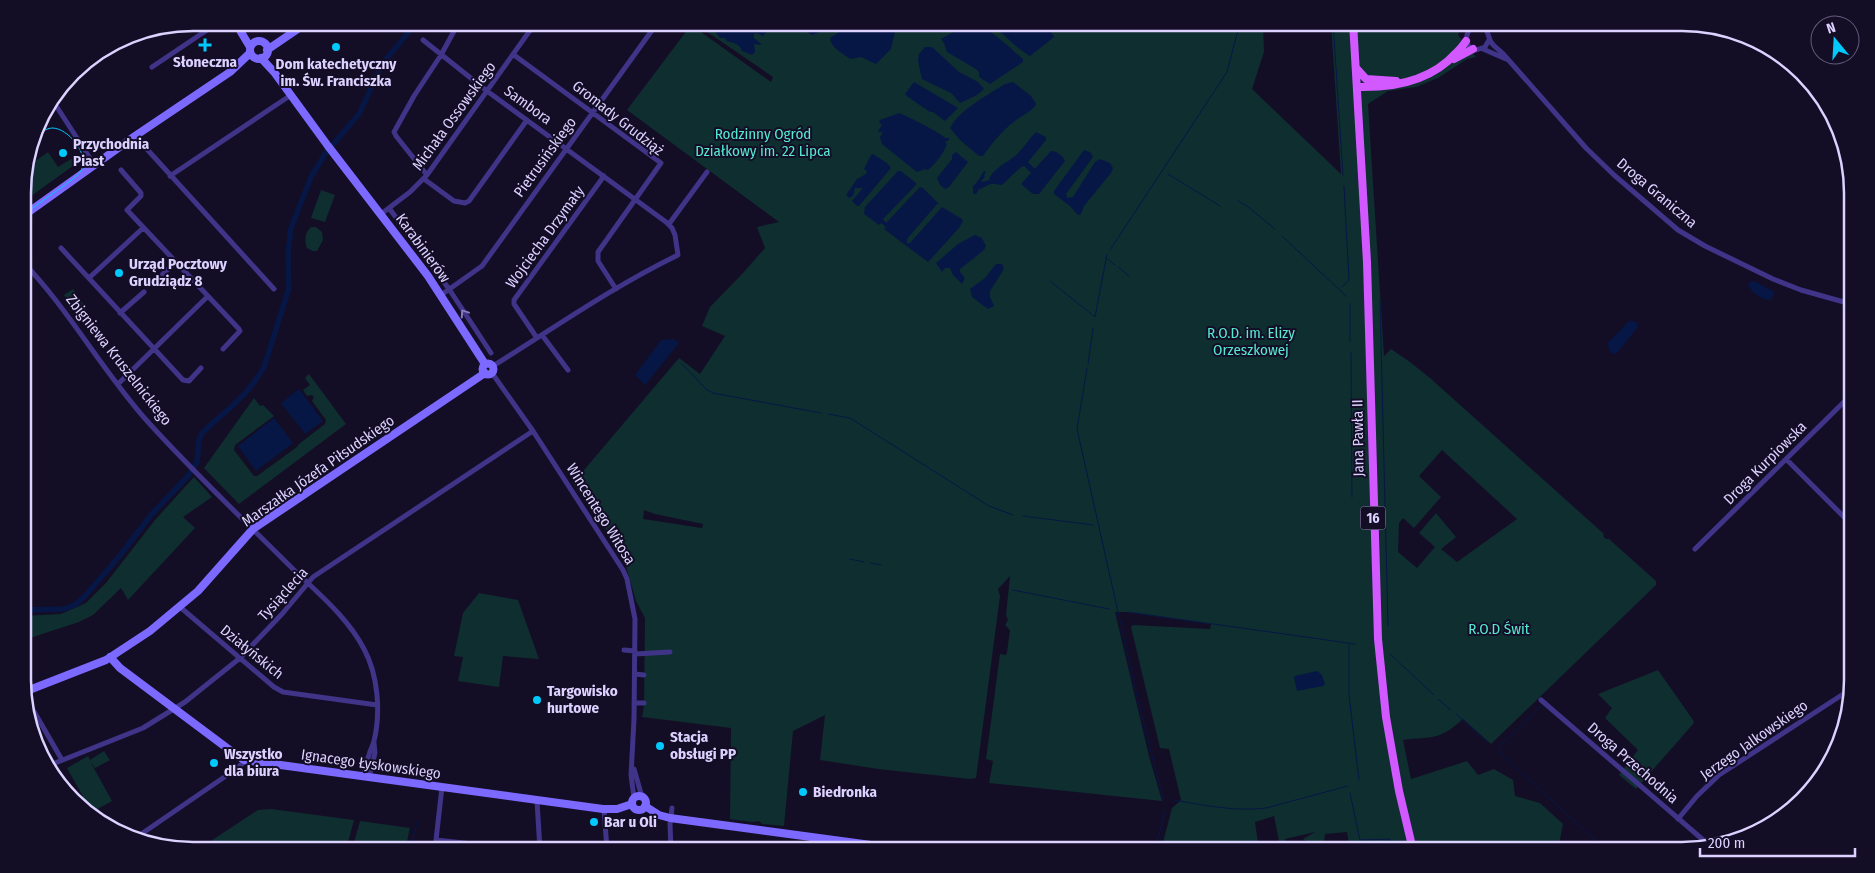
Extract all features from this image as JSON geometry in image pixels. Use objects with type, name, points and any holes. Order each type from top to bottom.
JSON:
[{"type":"main road","name":"Jana Pawła II","points":[[1354,31],[1368,272],[1375,597],[1386,716],[1410,841]]},
{"type":"main road","points":[[1448,62],[1466,41]]},
{"type":"main road","points":[[1357,87],[1386,86],[1405,82],[1430,74],[1467,51],[1473,50]]},
{"type":"main road","points":[[1356,68],[1366,79],[1405,82]]},
{"type":"street","points":[[1468,31],[1466,41],[1473,50],[1483,49],[1487,45],[1489,40],[1486,31]]},
{"type":"street","points":[[152,67],[204,32]]},
{"type":"street","name":"Karabinierów","points":[[241,32],[259,51],[333,153],[381,214],[440,295],[533,431]]},
{"type":"street","points":[[32,210],[107,157],[114,156],[136,138],[230,72],[247,64],[259,51],[293,32]]},
{"type":"street","points":[[454,32],[442,55],[414,96],[394,132],[426,177],[454,201],[465,204],[527,120]]},
{"type":"street","name":"Michała Ossowskiego","points":[[381,214],[426,177],[529,32]]},
{"type":"street","name":"Pietrusińskiego","points":[[440,295],[482,266],[651,32]]},
{"type":"street","name":"Sambora","points":[[423,40],[487,91],[636,198],[669,224]]},
{"type":"street","name":"Droga Graniczna","points":[[1489,40],[1600,162],[1678,230],[1705,246],[1773,279],[1801,290],[1844,302]]},
{"type":"street","name":"Droga Graniczna","points":[[1483,49],[1509,61]]},
{"type":"street","name":"Gromady Grudziąż","points":[[514,55],[661,163],[598,252],[598,261],[616,289]]},
{"type":"street","points":[[170,176],[291,95]]},
{"type":"street","points":[[57,107],[95,166]]},
{"type":"street","points":[[136,138],[274,289]]},
{"type":"street","points":[[121,170],[141,193],[138,200],[127,210],[240,331],[223,349]]},
{"type":"street","points":[[669,224],[706,172]]},
{"type":"street","name":"Wojciecha Drzymały","points":[[540,337],[514,304],[514,300],[604,176]]},
{"type":"street","points":[[390,208],[449,290],[491,353]]},
{"type":"street","name":"Marszałka Józefa Piłsudskiego","points":[[32,690],[110,658],[150,631],[198,591],[253,529],[489,369],[616,289],[678,255],[675,235],[669,224]]},
{"type":"street","points":[[89,278],[143,228]]},
{"type":"street","points":[[62,248],[182,380],[189,381],[201,368]]},
{"type":"street","points":[[154,282],[175,263]]},
{"type":"street","name":"Zbigniewa Kruszelnickiego","points":[[32,272],[55,298],[86,343],[148,422],[188,465],[348,624],[365,650],[374,678],[377,705],[374,742],[366,777]]},
{"type":"street","points":[[120,313],[144,292]]},
{"type":"street","points":[[118,384],[208,297]]},
{"type":"street","points":[[540,337],[568,370]]},
{"type":"street","name":"Droga Kurpiowska","points":[[1695,549],[1844,402]]},
{"type":"street","name":"Tysiąclecia","points":[[54,763],[143,728],[174,709],[240,658],[282,614],[308,583],[323,570],[533,431]]},
{"type":"street","name":"Wincentego Witosa","points":[[533,431],[625,574],[634,610],[635,674],[633,766],[631,775],[636,800]]},
{"type":"street","points":[[1786,459],[1844,517]]},
{"type":"street","name":"Działyńskich","points":[[180,607],[274,687],[283,692],[377,705]]},
{"type":"street","points":[[624,650],[635,652],[670,652]]},
{"type":"street","name":"Ignacego Łyskowskiego","points":[[110,658],[120,668],[244,760],[604,809],[617,809],[636,800]]},
{"type":"street","points":[[635,674],[644,675]]},
{"type":"street","name":"Jerzego Jalkowskiego","points":[[1678,819],[1697,796],[1719,775],[1843,694]]},
{"type":"street","name":"Droga Przechodnia","points":[[1541,700],[1702,840]]},
{"type":"street","points":[[634,703],[644,703]]},
{"type":"street","points":[[35,713],[62,760]]},
{"type":"street","points":[[142,833],[236,769],[244,763],[244,760]]},
{"type":"street","name":"Wincentego Witosa","points":[[633,766],[638,787],[636,800]]},
{"type":"street","points":[[442,787],[436,840],[453,842]]},
{"type":"street","points":[[537,800],[540,842]]},
{"type":"street","points":[[645,806],[642,809],[637,809],[636,800],[646,802],[645,806],[659,815],[670,818],[845,842]]},
{"type":"street","points":[[671,842],[670,818],[672,808]]},
{"type":"street","points":[[604,809],[606,842]]},
{"type":"green space","points":[[1263,31],[1264,52],[1252,89],[1341,174],[1332,31],[1460,31],[1458,35],[1476,57],[1467,59],[1438,78],[1416,87],[1388,91],[1368,104],[1384,356],[1391,349],[1430,378],[1604,534],[1603,536],[1606,539],[1609,539],[1656,581],[1656,585],[1491,744],[1463,719],[1441,734],[1403,740],[1411,779],[1467,761],[1478,775],[1494,769],[1513,780],[1515,796],[1540,803],[1563,824],[1560,841],[1349,841],[1347,832],[1325,834],[1324,841],[1307,841],[1303,839],[1315,832],[1279,841],[1274,816],[1255,822],[1258,841],[1163,841],[1172,808],[1181,800],[1169,749],[1160,748],[1131,627],[1133,625],[1210,629],[1211,624],[1126,612],[1115,612],[1149,756],[1162,801],[989,783],[993,761],[986,759],[1000,654],[1006,655],[1010,630],[1005,625],[1008,620],[1006,615],[1010,576],[998,589],[1000,596],[976,778],[970,779],[878,769],[820,760],[825,715],[793,731],[784,826],[762,824],[759,821],[730,819],[731,728],[642,717],[644,706],[645,618],[636,601],[625,563],[607,531],[573,483],[679,358],[700,374],[725,336],[702,326],[710,307],[765,248],[757,227],[779,222],[627,110],[686,32],[700,32],[771,82],[773,77],[707,32]],"holes":[[[1442,450],[1517,519],[1457,562],[1441,549],[1456,537],[1436,513],[1419,533],[1435,547],[1417,568],[1398,552],[1399,523],[1403,518],[1414,528],[1441,497],[1419,476]],[[644,510],[703,524],[702,528],[643,519]]]},
{"type":"green space","points":[[48,152],[58,167],[78,155],[81,160],[32,196],[35,161]]},
{"type":"green space","points":[[321,190],[335,195],[325,222],[311,218]]},
{"type":"green space","points":[[311,227],[316,227],[322,232],[323,240],[317,251],[307,248],[306,245],[306,234]]},
{"type":"green space","points":[[73,289],[87,310],[78,316],[64,295]]},
{"type":"green space","points":[[309,374],[346,424],[239,504],[204,468],[254,398],[260,406],[263,405],[274,416],[235,445],[234,450],[254,476],[257,476],[297,447],[325,424],[326,420],[312,401],[314,397],[312,395],[307,396],[303,390],[310,385],[305,378]]},
{"type":"green space","points":[[194,477],[212,497],[183,517],[195,528],[128,600],[121,588],[93,615],[79,622],[31,638],[31,616],[61,614],[86,603],[106,583],[155,520]]},
{"type":"green space","points":[[479,593],[518,600],[539,659],[503,656],[499,687],[458,681],[463,657],[454,656],[463,613]]},
{"type":"green space","points":[[1658,670],[1694,723],[1636,789],[1619,775],[1638,750],[1605,718],[1612,708],[1598,694]]},
{"type":"green space","points":[[104,751],[110,760],[95,768],[90,761],[112,801],[97,809],[84,799],[67,768],[88,756],[90,760]]},
{"type":"green space","points":[[271,809],[354,820],[348,842],[209,842],[258,810]]},
{"type":"green space","points":[[360,821],[410,828],[407,842],[354,842]]},
{"type":"water","points":[[954,31],[991,31],[1023,59],[1023,62],[990,84],[979,77],[979,72],[976,69],[947,52],[941,39]]},
{"type":"water","points":[[1000,31],[1049,31],[1054,37],[1030,56],[1019,49]]},
{"type":"water","points":[[715,32],[767,32],[763,36],[754,34],[754,38],[762,45],[754,44],[755,52],[752,55],[742,51],[738,45],[727,41],[725,38],[720,38]]},
{"type":"water","points":[[807,32],[821,32],[812,35]]},
{"type":"water","points":[[840,32],[895,32],[891,49],[876,64],[861,57],[850,59],[832,45],[830,38]]},
{"type":"water","points":[[925,47],[932,47],[959,72],[978,82],[984,89],[977,95],[960,103],[951,93],[922,79],[918,61],[919,54]]},
{"type":"water","points":[[914,82],[958,108],[945,121],[905,94]]},
{"type":"water","points":[[1013,82],[1031,96],[1036,104],[1006,129],[983,156],[979,156],[960,140],[950,128],[954,121],[974,103],[1005,84]]},
{"type":"water","points":[[899,113],[945,138],[949,138],[945,142],[947,144],[942,155],[928,170],[925,169],[917,172],[882,144],[880,137],[883,132],[878,131],[882,125],[879,122],[880,120]]},
{"type":"water","points":[[1036,132],[1046,137],[1046,140],[1028,162],[1029,165],[1021,167],[1002,185],[989,185],[973,194],[973,186],[984,171],[986,172],[985,177],[981,181],[983,182],[989,180],[996,169],[1015,156]]},
{"type":"water","points":[[1084,150],[1090,152],[1093,157],[1066,194],[1067,198],[1073,197],[1095,162],[1100,159],[1110,163],[1113,168],[1084,206],[1081,214],[1078,215],[1070,206],[1054,194],[1054,191]]},
{"type":"water","points":[[1051,151],[1060,154],[1065,161],[1039,194],[1033,194],[1021,184]]},
{"type":"water","points":[[956,152],[968,162],[949,187],[945,189],[940,185],[937,178]]},
{"type":"water","points":[[873,154],[891,168],[857,206],[852,201],[863,188],[855,188],[853,196],[849,198],[846,195],[857,179],[866,174],[867,171],[864,169]]},
{"type":"water","points":[[898,171],[901,171],[916,185],[883,219],[886,223],[920,187],[938,203],[907,239],[907,243],[910,243],[942,207],[963,221],[959,228],[928,262],[884,229],[886,227],[881,223],[879,225],[864,214],[865,207]]},
{"type":"water","points":[[975,235],[982,238],[986,246],[984,250],[960,269],[965,278],[962,284],[953,275],[950,268],[945,268],[942,272],[936,263],[958,244]]},
{"type":"water","points":[[996,264],[1002,264],[1004,269],[990,291],[990,297],[994,306],[988,309],[972,297],[970,289],[985,278]]},
{"type":"water","points":[[1754,281],[1773,291],[1774,295],[1770,300],[1760,297],[1752,290],[1748,285]]},
{"type":"water","points":[[1629,321],[1637,322],[1637,328],[1617,353],[1612,354],[1608,343]]},
{"type":"water","points":[[673,339],[679,343],[645,385],[635,375],[661,340]]},
{"type":"water","points":[[299,389],[323,421],[305,434],[281,403]]},
{"type":"water","points":[[274,418],[293,443],[256,471],[238,446]]},
{"type":"water","points":[[1317,671],[1322,675],[1325,684],[1323,686],[1297,691],[1295,676]]},
{"type":"waterway","points":[[1110,250],[1227,72],[1238,31]]},
{"type":"waterway","points":[[1334,31],[1343,175]]},
{"type":"waterway","points":[[31,610],[64,609],[75,605],[84,597],[118,558],[151,515],[188,476],[197,462],[199,440],[202,433],[236,403],[257,378],[264,367],[289,288],[288,254],[291,228],[311,177],[325,154],[359,114],[383,63],[409,32]]},
{"type":"waterway","points":[[1028,166],[1033,171]]},
{"type":"waterway","points":[[1168,174],[1220,206]]},
{"type":"waterway","points":[[1342,287],[1349,280],[1344,186]]},
{"type":"waterway","points":[[1238,201],[1275,229]]},
{"type":"waterway","points":[[1282,236],[1346,296]]},
{"type":"waterway","points":[[1050,281],[1095,317],[1107,254]]},
{"type":"waterway","points":[[1106,258],[1115,265]]},
{"type":"waterway","points":[[1118,267],[1129,276]]},
{"type":"waterway","points":[[1380,301],[1388,626]]},
{"type":"waterway","points":[[1350,304],[1350,342]]},
{"type":"waterway","points":[[1088,364],[1093,328]]},
{"type":"waterway","points":[[1351,352],[1352,497]]},
{"type":"waterway","points":[[681,363],[706,389],[713,393],[821,413]]},
{"type":"waterway","points":[[1087,368],[1077,429],[1138,701],[1164,802]]},
{"type":"waterway","points":[[828,414],[850,418],[989,506],[1013,515]]},
{"type":"waterway","points":[[1023,516],[1093,525]]},
{"type":"waterway","points":[[850,559],[864,562]]},
{"type":"waterway","points":[[870,563],[881,565]]},
{"type":"waterway","points":[[1013,590],[1109,609]]},
{"type":"waterway","points":[[1128,612],[1355,644]]},
{"type":"waterway","points":[[1349,645],[1349,695],[1359,780]]},
{"type":"waterway","points":[[1390,654],[1434,695]]},
{"type":"waterway","points":[[1438,699],[1451,710]]},
{"type":"waterway","points":[[1543,708],[1541,706],[1502,744],[1499,750],[1503,756],[1596,841]]},
{"type":"waterway","points":[[1456,714],[1487,742]]},
{"type":"waterway","points":[[1173,800],[1220,807],[1254,809],[1266,808],[1348,786]]},
{"type":"waterway","points":[[1350,793],[1360,840],[1390,839],[1390,841]]},
{"type":"waterway","points":[[1157,841],[1165,811]]},
{"type":"waterway","points":[[412,842],[417,822]]},
{"type":"tram line","points":[[32,209],[73,179],[83,166],[82,154],[70,137],[59,129],[50,128],[44,130]]},
{"type":"place","name":"Słoneczna","points":[[205,45]]},
{"type":"place","name":"Dom katechetyczny im. Św. Franciszka","points":[[336,47]]},
{"type":"place","name":"Przychodnia Piast","points":[[63,153]]},
{"type":"place","name":"Urząd Pocztowy Grudziądz 8","points":[[119,273]]},
{"type":"place","name":"Targowisko hurtowe","points":[[537,700]]},
{"type":"place","name":"Stacja obsługi PP","points":[[660,746]]},
{"type":"place","name":"Wszystko dla biura","points":[[214,763]]},
{"type":"place","name":"Biedronka","points":[[803,792]]},
{"type":"place","name":"Bar u Oli","points":[[594,822]]},
{"type":"park label","name":"Rodzinny Ogród Działkowy im. 22 Lipca","points":[[763,142]]},
{"type":"park label","name":"R.O.D. im. Elizy Orzeszkowej","points":[[1251,342]]},
{"type":"park label","name":"R.O.D Świt","points":[[1499,629]]}]
